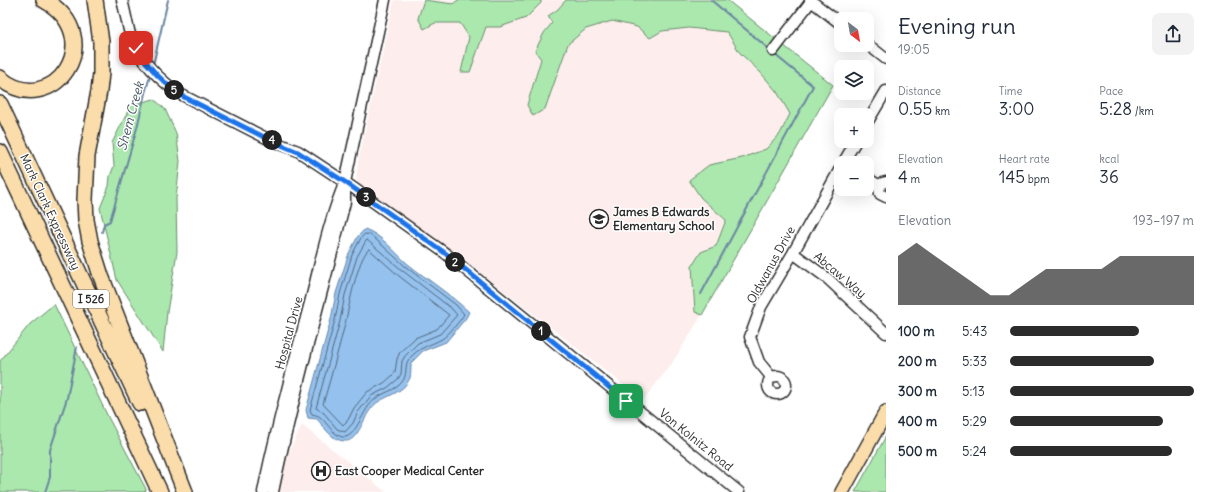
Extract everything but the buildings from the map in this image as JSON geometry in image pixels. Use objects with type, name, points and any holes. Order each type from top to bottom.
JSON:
[{"type":"highway","points":[[0,78],[14,87],[24,91],[34,91],[50,85],[64,74],[69,66],[74,47],[73,33],[62,14],[55,7],[44,0]]},
{"type":"highway","points":[[96,0],[102,53],[99,91],[87,156],[86,220],[93,253],[101,276],[184,492]]},
{"type":"highway","name":"Mark Clark Expressway","points":[[0,104],[103,326],[184,492]]},
{"type":"highway","name":"Mark Clark Expressway","points":[[0,152],[160,492]]},
{"type":"main road","points":[[842,492],[886,412]]},
{"type":"street","name":"Von Kolnitz Road","points":[[122,0],[130,35],[136,48],[144,62],[169,87],[189,99],[272,141],[298,152],[345,182],[445,253],[739,492]]},
{"type":"street","name":"Hospital Drive","points":[[263,492],[274,438],[337,201],[345,182],[385,0]]},
{"type":"street","points":[[773,51],[811,0],[834,18]]},
{"type":"street","points":[[874,50],[886,59]]},
{"type":"street","points":[[874,111],[886,91]]},
{"type":"street","name":"Oldwanus Drive","points":[[772,378],[759,362],[750,337],[760,307],[793,253],[834,180]]},
{"type":"street","name":"Hospital Drive","points":[[273,492],[288,421],[305,362],[345,202],[345,182]]},
{"type":"street","points":[[883,184],[880,194],[886,197]]},
{"type":"street","name":"Abcaw Way","points":[[793,253],[827,278],[886,333]]},
{"type":"shaded area","points":[[394,0],[424,0],[435,23],[460,23],[469,37],[461,71],[469,72],[486,27],[500,27],[541,3],[541,0],[566,0],[557,10],[548,16],[552,23],[544,33],[541,59],[527,105],[568,44],[586,29],[612,21],[637,27],[650,38],[662,31],[690,28],[727,32],[740,54],[761,73],[777,92],[790,114],[780,134],[766,149],[742,158],[701,198],[726,220],[716,246],[701,252],[692,266],[695,312],[702,315],[671,365],[643,400],[472,266],[465,264],[363,190],[356,179],[358,162]]},
{"type":"shaded area","points":[[424,0],[458,0],[453,4]]},
{"type":"shaded area","name":"East Cooper Medical Center","points":[[302,425],[386,492],[278,492],[288,454]]},
{"type":"green space","points":[[424,0],[453,4],[458,0],[541,0],[541,3],[526,18],[500,27],[486,27],[470,72],[461,72],[469,37],[460,23],[435,23],[424,29],[418,18]]},
{"type":"green space","points":[[566,0],[727,0],[833,85],[702,315],[695,312],[692,266],[701,252],[716,246],[726,220],[701,198],[689,180],[709,165],[742,158],[766,149],[780,134],[790,114],[777,92],[761,73],[740,53],[727,32],[689,28],[662,31],[650,38],[637,27],[612,21],[586,29],[568,44],[545,109],[533,116],[527,105],[541,59],[535,51],[544,33],[552,23],[548,16],[557,10]]},
{"type":"green space","points":[[154,99],[165,109],[176,133],[180,161],[176,199],[177,252],[167,312],[163,352],[117,280],[100,208],[109,186],[110,176],[114,166],[112,143],[131,105]]},
{"type":"green space","points":[[54,304],[109,419],[146,489],[145,492],[0,492],[0,361],[30,324]]},
{"type":"green space","points":[[886,436],[886,492],[855,492]]},
{"type":"water","points":[[365,229],[377,235],[408,264],[447,293],[469,312],[466,318],[446,342],[423,351],[411,363],[410,378],[404,387],[396,393],[376,403],[372,407],[355,436],[349,441],[345,441],[336,439],[317,419],[308,418],[306,410],[331,319],[336,293],[349,253],[358,236]]},
{"type":"waterway","name":"Shem Creek","points":[[153,65],[168,0]]},
{"type":"waterway","points":[[711,0],[769,49]]},
{"type":"waterway","points":[[701,294],[813,86],[774,54]]},
{"type":"waterway","name":"Shem Creek","points":[[102,232],[104,224],[110,221],[151,73]]},
{"type":"waterway","name":"Shem Creek","points":[[45,492],[50,477],[50,450],[67,398],[77,347]]},
{"type":"place","name":"James B Edwards Elementary School","points":[[599,219]]},
{"type":"place","name":"East Cooper Medical Center","points":[[321,471]]},
{"type":"route","points":[[136,48],[144,62],[169,87],[182,96],[272,141],[298,152],[345,182],[445,253],[626,401]]}]
